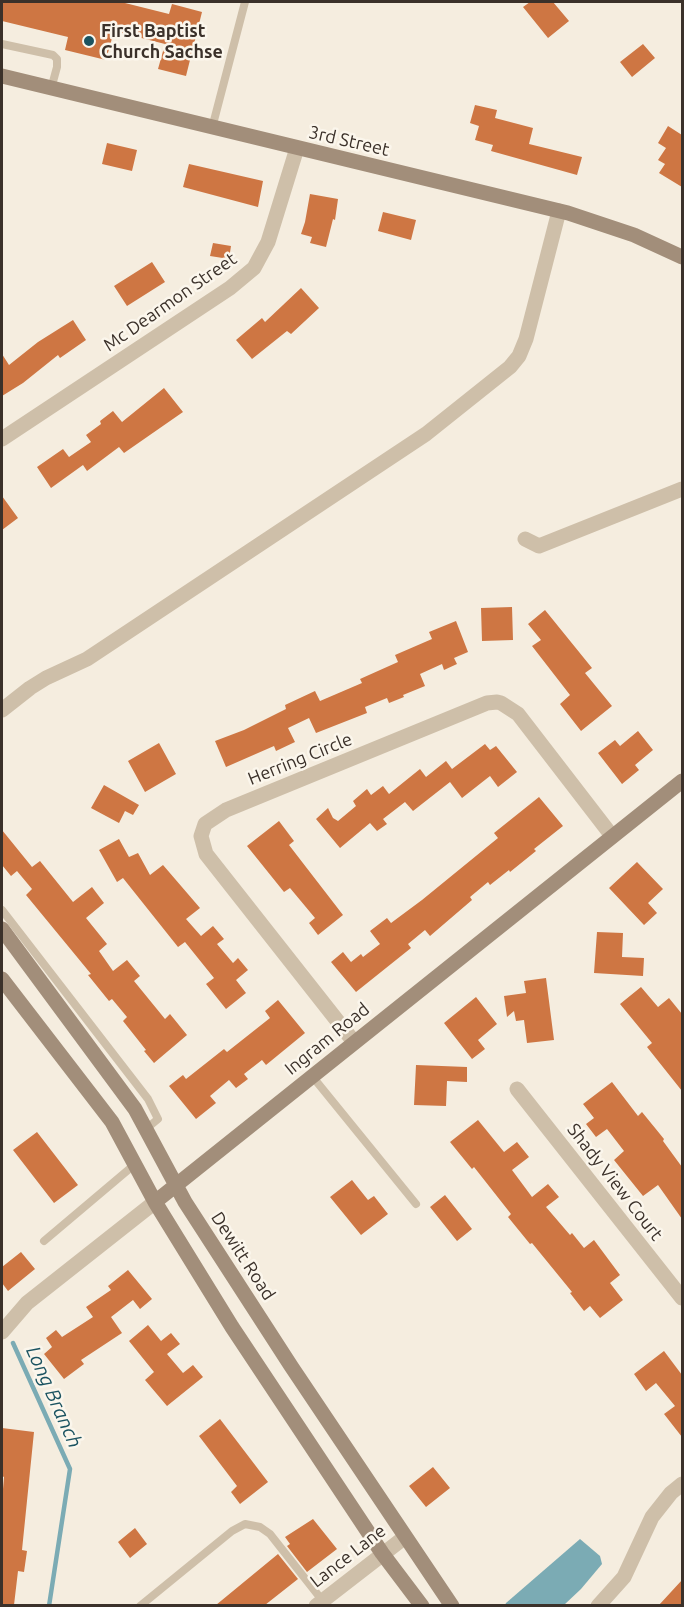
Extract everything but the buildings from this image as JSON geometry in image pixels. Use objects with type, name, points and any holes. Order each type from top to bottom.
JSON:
[{"type":"main road","name":"3rd Street","points":[[2,76],[559,211],[634,236],[682,257]]},
{"type":"main road","name":"Ingram Road","points":[[155,1202],[682,781]]},
{"type":"main road","name":"Dewitt Road","points":[[2,929],[135,1109],[185,1202],[452,1605]]},
{"type":"main road","points":[[2,979],[112,1122],[155,1202],[232,1327],[382,1552],[422,1605]]},
{"type":"main road","points":[[123,1143],[146,1129]]},
{"type":"street","name":"Mc Dearmon Street","points":[[2,439],[230,288],[254,268],[268,242],[297,148]]},
{"type":"street","points":[[2,710],[46,678],[87,659],[426,434],[510,368],[519,356],[526,339],[559,211]]},
{"type":"street","points":[[525,539],[539,546],[682,489]]},
{"type":"street","name":"Herring Circle","points":[[354,1042],[206,854],[201,836],[205,824],[226,810],[487,703],[497,702],[518,714],[612,836]]},
{"type":"street","name":"Shady View Court","points":[[517,1089],[682,1298]]},
{"type":"street","name":"Ingram Road","points":[[2,1332],[27,1303],[155,1202]]},
{"type":"street","points":[[598,1605],[624,1577],[652,1517],[671,1493],[682,1484]]},
{"type":"street","name":"Lance Lane","points":[[319,1603],[382,1552],[405,1537]]},
{"type":"lane","points":[[212,128],[245,2]]},
{"type":"lane","points":[[2,44],[53,55],[57,59],[57,67],[51,88]]},
{"type":"lane","points":[[2,910],[148,1099],[158,1119],[146,1129]]},
{"type":"lane","points":[[312,1076],[416,1204]]},
{"type":"lane","points":[[44,1241],[134,1165]]},
{"type":"lane","points":[[140,1605],[232,1531],[245,1524],[260,1527],[270,1534],[319,1603]]},
{"type":"water","points":[[580,1539],[600,1556],[602,1564],[564,1605],[505,1605],[506,1603]]},
{"type":"waterway","name":"Long Branch","points":[[13,1343],[70,1469],[49,1606]]},
{"type":"place","name":"First Baptist Church Sachse","points":[[89,41]]}]
